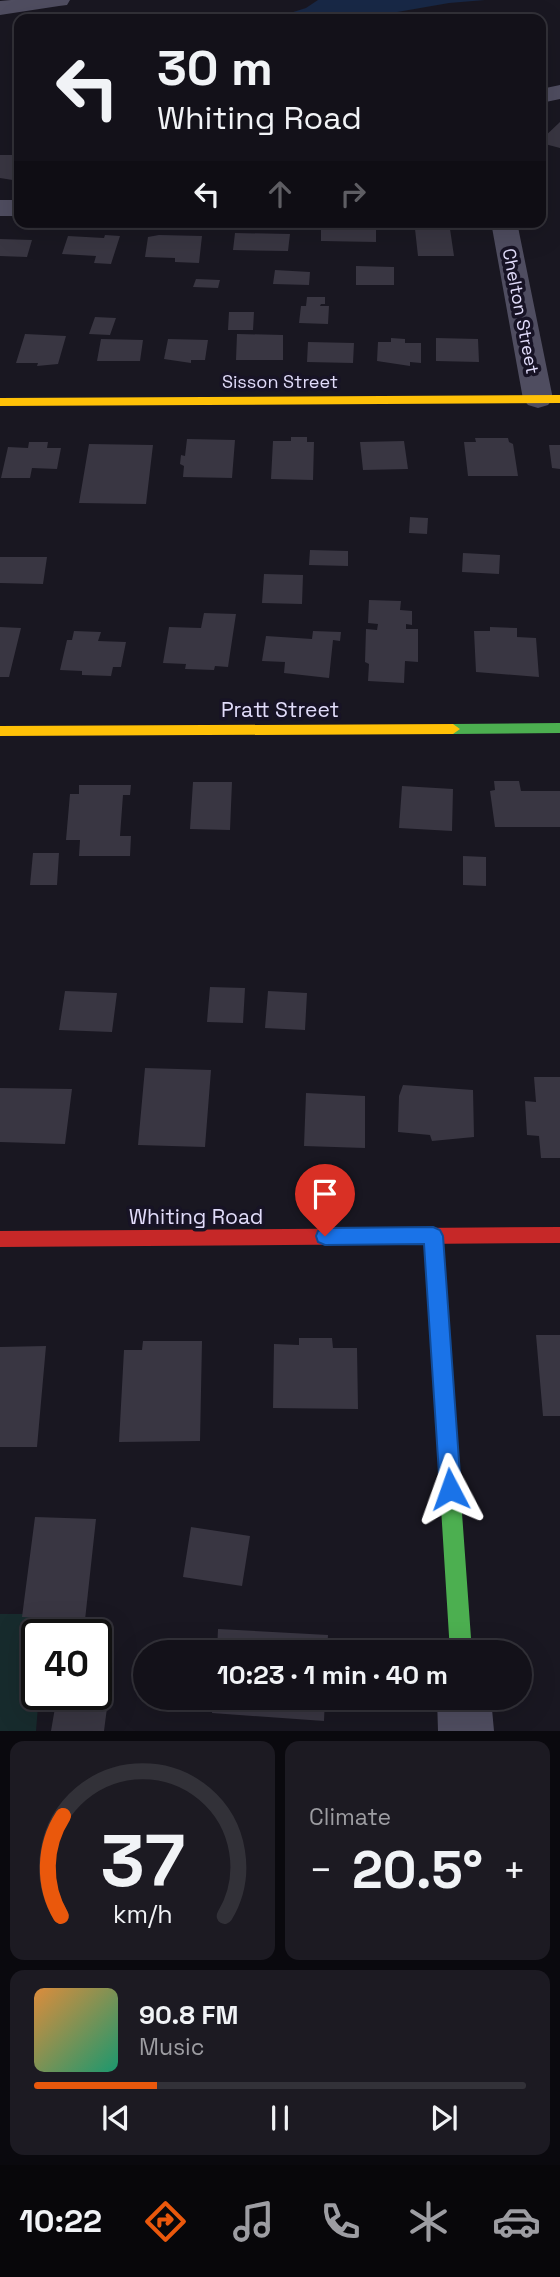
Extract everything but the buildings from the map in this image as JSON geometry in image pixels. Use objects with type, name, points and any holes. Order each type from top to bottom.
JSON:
[{"type":"street","points":[[0,8],[59,0]]},
{"type":"street","name":"Chelton Street","points":[[506,228],[549,399]]},
{"type":"street","name":"Sisson Street","points":[[0,402],[549,399]]},
{"type":"street","name":"Pratt Street","points":[[0,731],[560,728]]},
{"type":"street","name":"Whiting Road","points":[[0,1239],[560,1235]]},
{"type":"street","points":[[433,1236],[460,1640]]},
{"type":"street","points":[[465,1710],[466,1731]]},
{"type":"green space","points":[[0,1614],[46,1614],[46,1619],[21,1619],[21,1710],[38,1710],[36,1731],[0,1731]]},
{"type":"water","points":[[318,0],[485,0],[386,14],[287,14],[306,8]]},
{"type":"traffic: fast","points":[[453,729],[560,728]]},
{"type":"traffic: fast","points":[[433,1235],[460,1640]]},
{"type":"traffic: slow","points":[[0,402],[560,399]]},
{"type":"traffic: slow","points":[[0,731],[453,729]]},
{"type":"traffic: jam","points":[[0,1239],[560,1235]]},
{"type":"route","points":[[325,1236],[433,1236],[450,1489]]}]
